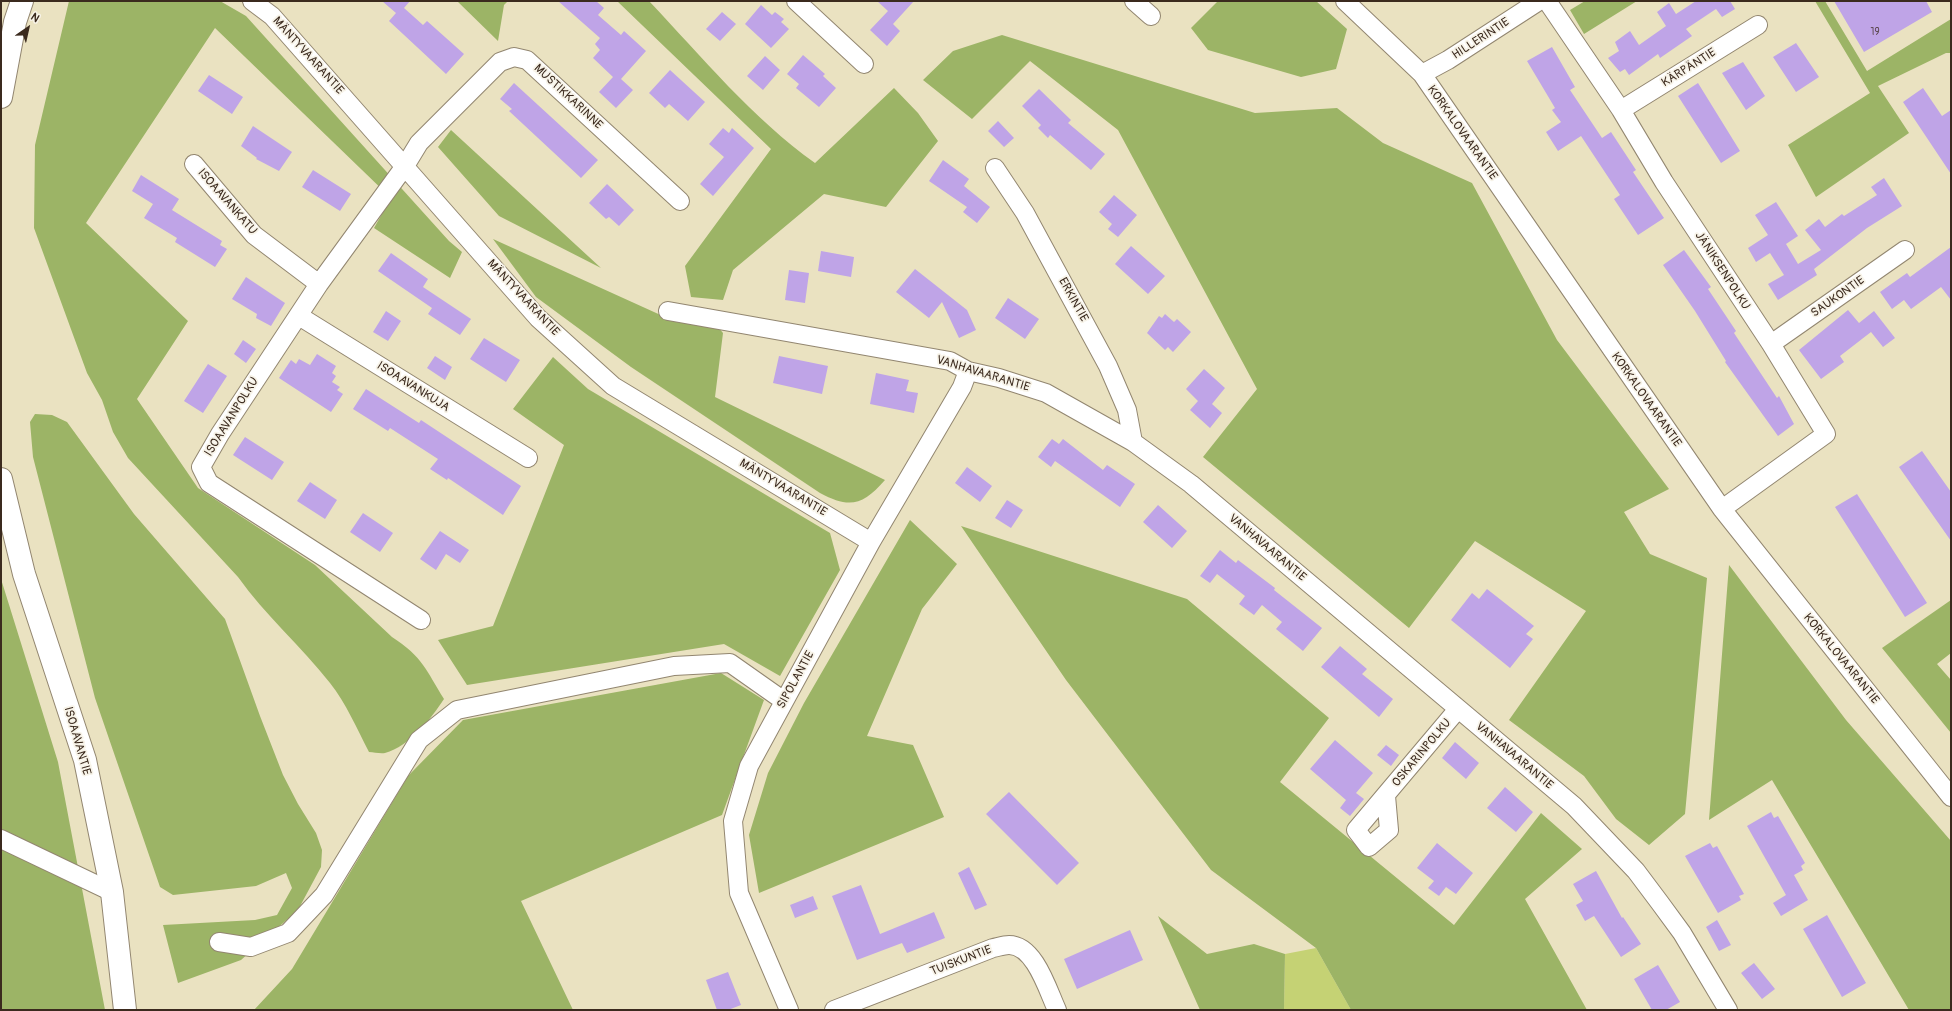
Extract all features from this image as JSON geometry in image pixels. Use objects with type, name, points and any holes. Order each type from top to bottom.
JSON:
[{"type":"main road","points":[[1,97],[15,22],[22,1]]},
{"type":"main road","name":"ISOAAVANTIE","points":[[1,478],[24,574],[85,760],[112,892],[126,1010]]},
{"type":"street","name":"MÄNTYVAARANTIE","points":[[252,1],[272,16],[538,318],[613,386],[871,542]]},
{"type":"street","points":[[796,1],[864,64]]},
{"type":"street","points":[[1134,1],[1151,16]]},
{"type":"street","name":"KORKALOVAARANTIE","points":[[1345,1],[1422,74],[1722,509],[1951,797]]},
{"type":"street","name":"HILLERINTIE","points":[[1422,74],[1448,60],[1539,1]]},
{"type":"street","name":"JÄNIKSENPOLKU","points":[[1547,1],[1620,110],[1664,182],[1771,344],[1826,434],[1722,509]]},
{"type":"street","name":"KÄRPÄNTIE","points":[[1620,110],[1758,25]]},
{"type":"street","name":"MUSTIKKARINNE","points":[[405,166],[419,143],[488,72],[500,62],[514,58],[527,60],[680,201]]},
{"type":"street","name":"ISOAAVANKATU","points":[[194,164],[254,235],[319,284]]},
{"type":"street","name":"ISOAAVANPOLKU","points":[[405,166],[319,284],[220,434],[201,467],[209,483],[421,620]]},
{"type":"street","name":"ERKINTIE","points":[[995,168],[1025,213],[1108,366],[1127,410],[1134,442]]},
{"type":"street","name":"SAUKONTIE","points":[[1771,344],[1905,250]]},
{"type":"street","name":"VANHAVAARANTIE","points":[[668,311],[950,362],[968,372],[999,378],[1046,393],[1134,442],[1191,484],[1574,806],[1636,871],[1682,934],[1728,1010]]},
{"type":"street","name":"ISOAAVANKUJA","points":[[299,316],[528,458]]},
{"type":"street","name":"SIPOLANTIE","points":[[789,1010],[739,893],[733,821],[749,766],[871,542],[962,387],[968,372]]},
{"type":"street","points":[[219,942],[251,946],[288,933],[324,895],[419,740],[457,710],[674,666],[730,663],[784,701]]},
{"type":"street","name":"OSKARINPOLKU","points":[[1386,796],[1458,709]]},
{"type":"street","points":[[1,839],[112,892]]},
{"type":"street","name":"TUISKUNTIE","points":[[834,1010],[993,948],[1010,945],[1023,951],[1036,962],[1057,1010]]},
{"type":"green space","points":[[69,1],[220,1],[246,16],[449,241],[462,252],[450,278],[374,228],[391,198],[215,28],[86,223],[188,321],[137,399],[198,488],[315,565],[392,637],[411,651],[428,672],[444,699],[419,731],[403,745],[394,750],[385,753],[369,752],[336,691],[319,669],[260,604],[238,577],[128,458],[113,432],[102,400],[87,373],[34,228],[35,145]]},
{"type":"green space","points":[[457,1],[508,1],[504,5],[498,41]]},
{"type":"green space","points":[[617,1],[649,1],[749,107],[770,127],[815,163],[894,88],[918,113],[938,141],[886,207],[824,194],[733,270],[723,300],[691,297],[685,266],[771,149]]},
{"type":"green space","points":[[1218,1],[1316,1],[1347,29],[1336,69],[1301,77],[1208,50],[1191,28]]},
{"type":"green space","points":[[1585,1],[1637,1],[1584,34],[1570,10]]},
{"type":"green space","points":[[1815,1],[1825,1],[1867,71],[1951,19],[1951,53],[1946,53],[1878,86],[1909,133],[1816,197],[1788,145],[1870,93]]},
{"type":"green space","points":[[1002,35],[1255,113],[1337,108],[1383,143],[1472,183],[1557,340],[1669,489],[1624,512],[1650,554],[1707,578],[1685,814],[1649,845],[1616,819],[1584,776],[1509,720],[1586,611],[1475,541],[1409,628],[1203,457],[1257,389],[1118,130],[1030,61],[972,119],[923,80],[953,51]]},
{"type":"green space","points":[[451,130],[601,268],[499,216],[438,147]]},
{"type":"green space","points":[[493,239],[676,322],[717,326],[723,333],[715,397],[885,480],[870,495],[856,502],[848,503],[840,501],[820,493],[631,367],[536,297]]},
{"type":"green space","points":[[553,357],[588,389],[830,533],[840,570],[780,676],[724,644],[467,685],[438,640],[493,626],[564,445],[513,409]]},
{"type":"green space","points":[[35,414],[52,415],[67,422],[134,514],[225,619],[283,775],[298,804],[316,833],[322,850],[321,867],[298,910],[241,960],[178,983],[163,925],[255,920],[277,915],[292,888],[286,873],[256,886],[173,895],[160,887],[95,698],[33,457],[30,422]]},
{"type":"green space","points":[[910,520],[957,564],[922,609],[867,736],[913,745],[944,817],[759,893],[749,835],[768,773],[804,703]]},
{"type":"green space","points":[[961,526],[1187,599],[1329,718],[1280,782],[1454,925],[1541,813],[1582,849],[1525,899],[1587,1010],[1351,1010],[1316,948],[1211,870],[1066,680]]},
{"type":"green space","points":[[1729,565],[1846,720],[1951,841],[1951,1010],[1909,1010],[1772,780],[1709,820]]},
{"type":"green space","points":[[1,579],[58,762],[105,1010],[1,1010]]},
{"type":"green space","points":[[1951,600],[1951,653],[1937,664],[1951,680],[1951,733],[1882,648]]},
{"type":"green space","points":[[721,673],[764,700],[722,815],[521,901],[573,1010],[254,1010],[292,969],[408,776],[463,720]]},
{"type":"green space","points":[[1158,916],[1207,954],[1254,944],[1285,954],[1284,1010],[1200,1010]]},
{"type":"green space","points":[[1316,948],[1351,1010],[1284,1010],[1285,954]]},
{"type":"building","points":[[382,1],[410,1],[404,8],[423,25],[427,21],[464,54],[446,74],[389,21],[396,13]]},
{"type":"building","points":[[558,1],[596,1],[604,8],[598,15],[621,35],[624,31],[646,51],[621,79],[633,90],[616,108],[599,92],[613,77],[593,58],[600,50],[595,44],[600,38]]},
{"type":"building","points":[[877,1],[914,1],[893,24],[900,31],[887,46],[870,30],[888,11]]},
{"type":"building","points":[[1696,1],[1730,1],[1735,9],[1722,17],[1716,9],[1686,29],[1692,36],[1660,58],[1658,54],[1629,75],[1625,69],[1620,72],[1608,58],[1619,51],[1615,42],[1630,31],[1639,45],[1666,26],[1657,12],[1669,3],[1676,14]]},
{"type":"building","points":[[1834,1],[1926,1],[1932,12],[1864,52]]},
{"type":"building","points":[[761,5],[772,15],[775,12],[784,19],[781,22],[789,29],[771,48],[745,24]]},
{"type":"building","points":[[722,12],[736,24],[720,41],[706,29]]},
{"type":"building","points":[[1796,43],[1819,77],[1796,92],[1773,57]]},
{"type":"building","points":[[1552,47],[1575,87],[1570,90],[1602,138],[1611,132],[1636,170],[1633,172],[1664,218],[1638,235],[1614,199],[1620,195],[1581,136],[1558,151],[1546,132],[1561,122],[1552,110],[1555,108],[1527,61]]},
{"type":"building","points":[[803,55],[825,74],[823,76],[836,88],[819,107],[796,88],[799,84],[787,74]]},
{"type":"building","points":[[765,56],[780,70],[763,90],[747,76]]},
{"type":"building","points":[[1743,62],[1765,96],[1746,110],[1722,73]]},
{"type":"building","points":[[670,70],[705,102],[688,121],[669,104],[665,108],[649,93]]},
{"type":"building","points":[[209,75],[243,97],[232,114],[198,91]]},
{"type":"building","points":[[514,83],[598,160],[581,178],[509,111],[512,109],[500,99]]},
{"type":"building","points":[[1698,83],[1740,151],[1721,163],[1678,96]]},
{"type":"building","points":[[1923,88],[1942,116],[1951,110],[1951,174],[1903,102]]},
{"type":"building","points":[[1039,89],[1071,120],[1068,123],[1105,154],[1091,170],[1050,135],[1048,138],[1038,128],[1041,125],[1022,106]]},
{"type":"building","points":[[998,121],[1014,138],[1004,147],[988,131]]},
{"type":"building","points":[[253,126],[292,152],[279,171],[256,159],[257,158],[241,146]]},
{"type":"building","points":[[723,128],[729,133],[732,128],[754,148],[713,196],[700,184],[724,157],[709,144]]},
{"type":"building","points":[[943,160],[969,179],[964,186],[990,207],[977,223],[963,212],[967,207],[929,181]]},
{"type":"building","points":[[313,170],[351,194],[340,211],[302,187]]},
{"type":"building","points":[[141,175],[179,199],[172,210],[222,241],[220,245],[227,249],[215,267],[175,242],[177,238],[144,218],[153,204],[132,191]]},
{"type":"building","points":[[1884,178],[1902,206],[1867,228],[1814,269],[1817,275],[1778,300],[1768,284],[1784,275],[1770,253],[1756,262],[1748,248],[1768,235],[1755,215],[1776,202],[1798,236],[1786,244],[1798,264],[1821,250],[1805,230],[1819,219],[1825,227],[1842,214],[1844,216],[1877,195],[1871,187]]},
{"type":"building","points":[[607,184],[634,210],[619,226],[609,217],[606,219],[589,203]]},
{"type":"building","points":[[1114,195],[1137,215],[1118,237],[1108,229],[1112,224],[1099,212]]},
{"type":"building","points":[[1131,246],[1165,276],[1148,294],[1115,264]]},
{"type":"building","points":[[1951,247],[1951,300],[1941,287],[1911,309],[1904,300],[1892,309],[1880,292],[1907,273],[1910,277]]},
{"type":"building","points":[[1684,250],[1711,287],[1708,289],[1736,331],[1734,333],[1777,398],[1779,396],[1794,424],[1778,436],[1725,362],[1726,361],[1695,311],[1663,265]]},
{"type":"building","points":[[821,251],[854,257],[851,277],[818,271]]},
{"type":"building","points":[[391,253],[428,279],[423,287],[471,319],[460,335],[428,314],[432,308],[378,271]]},
{"type":"building","points":[[915,269],[967,310],[976,330],[959,338],[942,302],[929,318],[896,292]]},
{"type":"building","points":[[789,270],[809,273],[805,303],[785,300]]},
{"type":"building","points":[[246,277],[285,303],[271,326],[256,318],[257,314],[232,299]]},
{"type":"building","points":[[1008,298],[1039,319],[1025,339],[995,318]]},
{"type":"building","points":[[1848,310],[1859,323],[1874,311],[1895,338],[1883,347],[1871,332],[1840,356],[1844,362],[1821,379],[1799,350]]},
{"type":"building","points":[[386,311],[401,321],[388,341],[373,332]]},
{"type":"building","points":[[1165,314],[1174,322],[1177,319],[1191,332],[1173,352],[1168,347],[1165,350],[1147,333],[1159,316],[1162,318]]},
{"type":"building","points":[[484,338],[520,360],[506,382],[470,359]]},
{"type":"building","points":[[243,340],[256,349],[246,363],[234,354]]},
{"type":"building","points":[[317,354],[336,366],[332,373],[336,376],[332,382],[340,387],[337,390],[343,394],[331,412],[279,378],[291,360],[296,364],[299,359],[310,365]]},
{"type":"building","points":[[435,356],[452,367],[445,380],[427,368]]},
{"type":"building","points":[[779,356],[828,366],[822,394],[773,383]]},
{"type":"building","points":[[208,364],[227,376],[203,413],[184,401]]},
{"type":"building","points":[[1204,369],[1225,388],[1212,404],[1222,413],[1210,428],[1190,410],[1198,401],[1186,389]]},
{"type":"building","points":[[876,373],[909,380],[906,391],[918,393],[914,413],[870,404]]},
{"type":"building","points":[[366,389],[419,423],[421,420],[521,486],[503,515],[448,478],[447,480],[430,469],[438,459],[390,428],[388,431],[353,409]]},
{"type":"building","points":[[245,437],[284,462],[272,480],[233,455]]},
{"type":"building","points":[[1052,439],[1059,444],[1063,439],[1103,470],[1107,465],[1135,484],[1120,507],[1055,461],[1051,467],[1038,457]]},
{"type":"building","points":[[1922,451],[1951,492],[1951,541],[1899,467]]},
{"type":"building","points":[[967,467],[992,486],[980,502],[955,483]]},
{"type":"building","points":[[310,482],[337,500],[325,519],[297,501]]},
{"type":"building","points":[[1857,494],[1927,603],[1905,617],[1835,507]]},
{"type":"building","points":[[1007,500],[1023,510],[1011,528],[995,518]]},
{"type":"building","points":[[1158,505],[1187,531],[1172,548],[1143,522]]},
{"type":"building","points":[[363,513],[393,533],[380,552],[350,532]]},
{"type":"building","points":[[440,531],[469,550],[460,563],[446,554],[436,570],[420,559]]},
{"type":"building","points":[[1220,550],[1236,563],[1238,560],[1275,588],[1274,590],[1322,628],[1303,651],[1276,629],[1282,622],[1262,605],[1254,615],[1239,604],[1245,596],[1217,574],[1210,583],[1200,576]]},
{"type":"building","points":[[1487,589],[1534,626],[1526,634],[1533,639],[1510,668],[1451,620],[1472,593],[1479,599]]},
{"type":"building","points":[[1340,646],[1367,669],[1362,674],[1393,699],[1379,717],[1321,667]]},
{"type":"building","points":[[1335,740],[1373,773],[1356,793],[1364,799],[1350,816],[1340,808],[1346,800],[1310,769]]},
{"type":"building","points":[[1455,742],[1479,763],[1466,779],[1442,758]]},
{"type":"building","points":[[1386,745],[1399,755],[1391,766],[1377,755]]},
{"type":"building","points":[[1505,787],[1533,812],[1516,832],[1487,808]]},
{"type":"building","points":[[1009,792],[1079,863],[1057,885],[986,814]]},
{"type":"building","points":[[1771,812],[1774,818],[1778,816],[1805,863],[1801,866],[1803,870],[1794,875],[1808,900],[1781,916],[1773,903],[1786,895],[1747,826]]},
{"type":"building","points":[[1437,843],[1473,873],[1456,894],[1446,887],[1439,896],[1428,888],[1434,881],[1417,868]]},
{"type":"building","points":[[1710,843],[1713,848],[1717,846],[1744,894],[1739,896],[1741,900],[1718,913],[1685,856]]},
{"type":"building","points":[[969,867],[987,905],[975,910],[958,873]]},
{"type":"building","points":[[1596,871],[1622,918],[1623,917],[1641,944],[1621,957],[1594,916],[1585,921],[1576,905],[1583,901],[1573,884]]},
{"type":"building","points":[[861,885],[880,934],[934,912],[945,938],[907,953],[902,943],[857,960],[832,896]]},
{"type":"building","points":[[813,896],[818,909],[795,918],[790,905]]},
{"type":"building","points":[[1827,915],[1866,983],[1842,997],[1803,929]]},
{"type":"building","points":[[1717,920],[1731,945],[1719,951],[1706,927]]},
{"type":"building","points":[[1130,930],[1143,960],[1077,989],[1064,959]]},
{"type":"building","points":[[1754,963],[1775,989],[1762,999],[1741,973]]},
{"type":"building","points":[[1658,965],[1680,1002],[1666,1010],[1652,1010],[1634,979]]},
{"type":"building","points":[[728,972],[741,1005],[728,1010],[717,1010],[706,980]]}]
